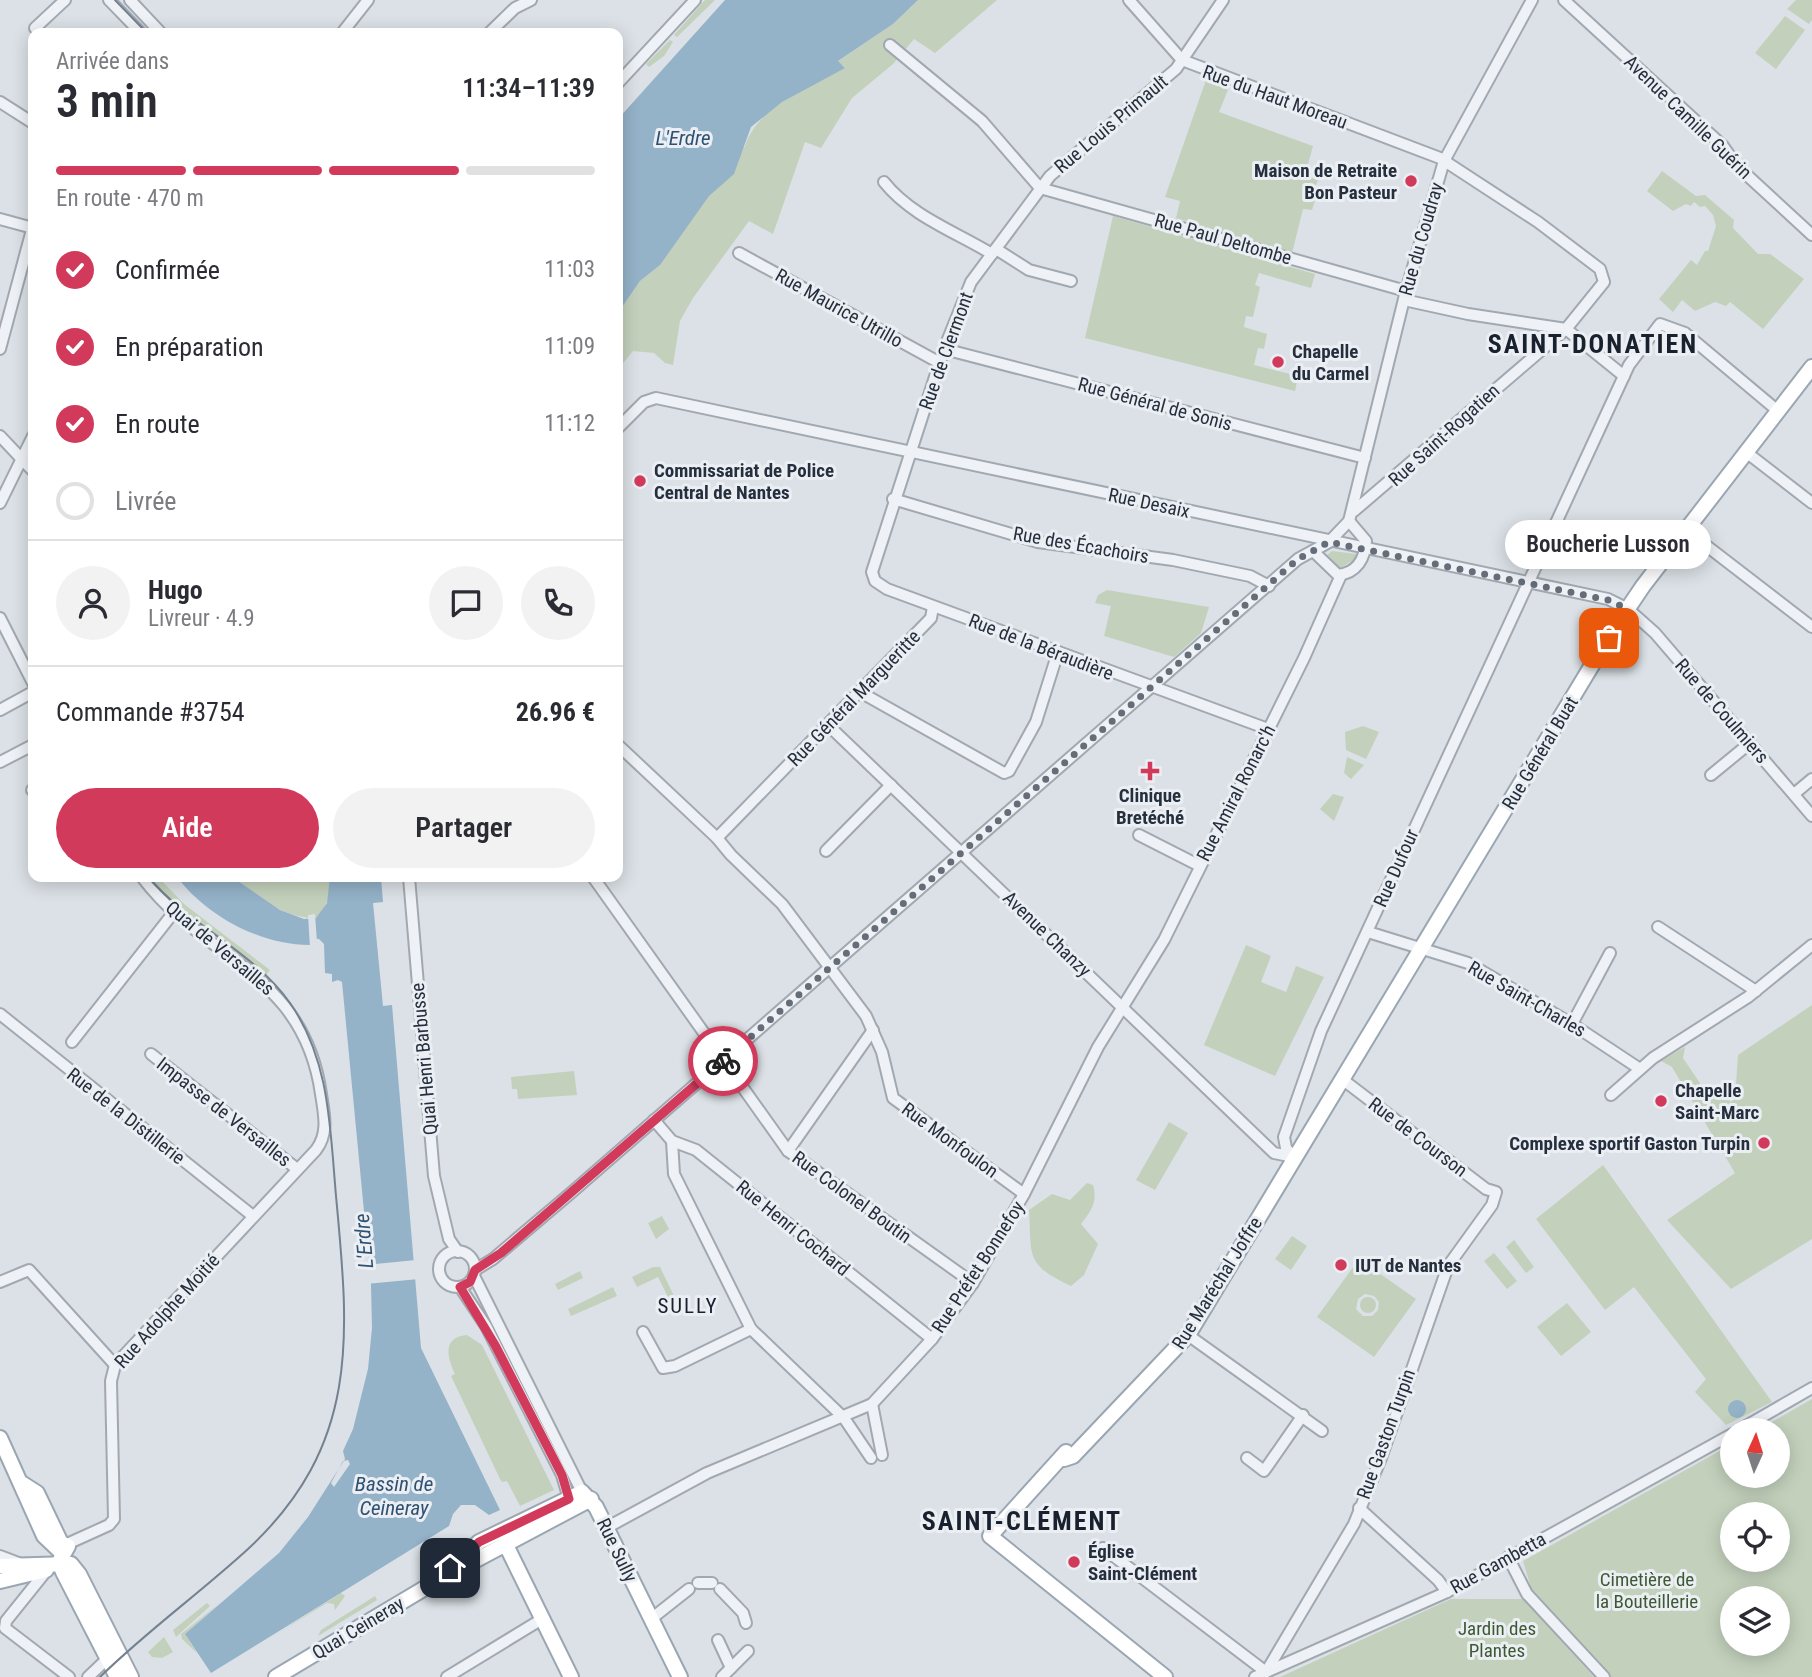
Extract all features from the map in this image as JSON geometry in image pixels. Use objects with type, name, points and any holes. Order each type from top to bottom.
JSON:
[{"type":"main road","name":"Rue Général Buat","points":[[1290,1152],[1342,1079],[1628,609],[1812,367]]},
{"type":"main road","name":"Rue Maréchal Joffre","points":[[1165,1677],[990,1536],[1064,1459],[1073,1456],[1125,1398],[1171,1356],[1188,1335],[1290,1152]]},
{"type":"main road","points":[[0,1438],[23,1484],[26,1498],[44,1536],[79,1574],[131,1677]]},
{"type":"main road","name":"Rue Sully","points":[[580,1496],[606,1528],[680,1677]]},
{"type":"main road","name":"Quai Ceineray","points":[[505,1537],[580,1496]]},
{"type":"main road","name":"Quai Ceineray","points":[[276,1677],[505,1537],[580,1496]]},
{"type":"main road","points":[[505,1537],[570,1677]]},
{"type":"main road","points":[[0,1569],[23,1565],[60,1552]]},
{"type":"main road","points":[[0,1569],[60,1552]]},
{"type":"main road","points":[[60,1552],[117,1677]]},
{"type":"street","points":[[35,28],[65,0]]},
{"type":"street","points":[[109,0],[136,28]]},
{"type":"street","points":[[130,0],[156,28]]},
{"type":"street","points":[[346,28],[368,0]]},
{"type":"street","points":[[494,28],[514,8],[531,0]]},
{"type":"street","points":[[623,78],[695,0]]},
{"type":"street","name":"Rue du Haut Moreau","points":[[1129,0],[1182,61],[1444,161],[1538,222],[1600,269],[1604,282]]},
{"type":"street","name":"Rue Louis Primault","points":[[1040,188],[1182,61],[1223,0]]},
{"type":"street","name":"Rue du Coudray","points":[[1351,516],[1405,295],[1444,161],[1532,0]]},
{"type":"street","name":"Avenue Camille Guérin","points":[[1564,0],[1723,146],[1737,166],[1812,235]]},
{"type":"street","points":[[890,45],[982,121],[1040,188]]},
{"type":"street","points":[[0,102],[28,119]]},
{"type":"street","points":[[884,182],[892,193],[942,228],[1029,270],[1070,281]]},
{"type":"street","name":"Rue de Clermont","points":[[910,452],[944,349],[971,282],[1040,188]]},
{"type":"street","name":"Rue Paul Deltombe","points":[[1040,188],[1350,275],[1468,314],[1566,329]]},
{"type":"street","points":[[0,219],[28,226]]},
{"type":"street","points":[[0,349],[28,245]]},
{"type":"street","name":"Rue Maurice Utrillo","points":[[739,253],[940,363]]},
{"type":"street","name":"Rue Saint-Rogatien","points":[[474,1273],[501,1253],[830,968],[1298,559],[1329,542],[1351,516],[1566,329],[1604,282]]},
{"type":"street","name":"Rue Dufour","points":[[1290,1152],[1284,1137],[1309,1060],[1623,376],[1660,324],[1685,333],[1778,411]]},
{"type":"street","points":[[1566,329],[1623,376]]},
{"type":"street","name":"Rue Général de Sonis","points":[[944,349],[1365,458]]},
{"type":"street","name":"Rue Desaix","points":[[623,423],[647,400],[669,401],[1608,600],[1628,609]]},
{"type":"street","points":[[0,436],[28,466]]},
{"type":"street","points":[[0,503],[3,489],[28,445]]},
{"type":"street","name":"Rue Général Margueritte","points":[[717,838],[931,618],[933,607],[881,586],[873,577],[873,562],[910,452]]},
{"type":"street","points":[[1746,452],[1812,503]]},
{"type":"street","name":"Rue des Écachoirs","points":[[893,499],[1038,542],[1173,560],[1250,576],[1269,586]]},
{"type":"street","points":[[1312,551],[1333,572],[1341,575],[1361,562],[1366,550],[1364,537],[1351,516]]},
{"type":"street","points":[[1686,530],[1812,627]]},
{"type":"street","name":"Rue Amiral Ronarc'h","points":[[1122,1006],[1164,940],[1341,575]]},
{"type":"street","name":"Rue de la Béraudière","points":[[933,607],[1268,730]]},
{"type":"street","name":"Rue de Coulmiers","points":[[1628,609],[1655,633],[1812,816]]},
{"type":"street","points":[[0,618],[28,674]]},
{"type":"street","points":[[860,692],[1003,773],[1009,771],[1036,722],[1058,652]]},
{"type":"street","points":[[0,709],[28,695]]},
{"type":"street","name":"Avenue Chanzy","points":[[828,725],[1280,1156],[1290,1152]]},
{"type":"street","points":[[1711,775],[1750,743]]},
{"type":"street","points":[[0,762],[28,748]]},
{"type":"street","name":"Rue Monfoulon","points":[[623,750],[782,904],[873,1030],[893,1098],[1024,1194]]},
{"type":"street","points":[[1794,794],[1812,779]]},
{"type":"street","points":[[826,851],[891,785]]},
{"type":"street","points":[[1139,835],[1200,866]]},
{"type":"street","name":"Quai de Versailles","points":[[147,882],[174,912],[260,977],[289,1010],[316,1066],[324,1112],[325,1133],[322,1142]]},
{"type":"street","name":"Quai Henri Barbusse","points":[[409,882],[434,1176],[449,1239],[458,1252]]},
{"type":"street","name":"Rue Colonel Boutin","points":[[597,882],[788,1152],[973,1283]]},
{"type":"street","points":[[72,1042],[174,912]]},
{"type":"street","points":[[1658,928],[1756,991]]},
{"type":"street","name":"Rue Saint-Charles","points":[[1368,932],[1468,963],[1572,1024],[1640,1069]]},
{"type":"street","points":[[1611,1095],[1640,1069],[1756,991],[1812,945]]},
{"type":"street","points":[[1572,1024],[1610,953]]},
{"type":"street","name":"Rue Préfet Bonnefoy","points":[[606,1528],[707,1473],[845,1418],[872,1404],[932,1339],[973,1283],[1024,1194],[1122,1006]]},
{"type":"street","name":"Rue de la Distillerie","points":[[0,1014],[253,1216]]},
{"type":"street","points":[[788,1152],[873,1030]]},
{"type":"street","name":"Impasse de Versailles","points":[[151,1054],[297,1170]]},
{"type":"street","name":"Rue de Courson","points":[[1342,1079],[1486,1189],[1496,1192]]},
{"type":"street","name":"Rue Henri Cochard","points":[[654,1120],[672,1141],[696,1150],[932,1339]]},
{"type":"street","points":[[672,1141],[674,1174],[751,1329],[845,1418],[877,1456],[872,1404]]},
{"type":"street","name":"Rue Adolphe Moitié","points":[[60,1552],[82,1543],[114,1519],[111,1381],[115,1365],[322,1142]]},
{"type":"street","name":"Rue Gaston Turpin","points":[[1261,1675],[1354,1524],[1381,1458],[1448,1266],[1492,1205],[1496,1192]]},
{"type":"street","name":"Quai Henri Barbusse","points":[[444,1258],[444,1245],[449,1239]]},
{"type":"street","points":[[458,1252],[469,1256],[474,1273],[460,1287],[450,1285],[442,1279],[439,1269],[444,1258],[458,1252]]},
{"type":"street","points":[[0,1282],[29,1270],[115,1365]]},
{"type":"street","name":"Rue Sully","points":[[474,1273],[580,1496]]},
{"type":"street","name":"Rue Sully","points":[[460,1287],[495,1345],[562,1475],[580,1496]]},
{"type":"street","points":[[643,1332],[663,1368],[675,1366],[751,1329]]},
{"type":"street","points":[[1188,1335],[1322,1431]]},
{"type":"street","points":[[1760,1418],[1812,1388]]},
{"type":"street","points":[[1247,1458],[1264,1471],[1303,1415]]},
{"type":"street","name":"Rue Gambetta","points":[[1261,1675],[1447,1592],[1720,1441]]},
{"type":"street","points":[[1359,1508],[1429,1570],[1447,1592]]},
{"type":"street","points":[[1103,1548],[1261,1675]]},
{"type":"street","points":[[60,1552],[6,1621],[5,1628],[69,1677]]},
{"type":"street","points":[[1508,1557],[1527,1594],[1604,1677]]},
{"type":"street","points":[[651,1619],[694,1586],[716,1586],[743,1613],[746,1623]]},
{"type":"street","points":[[447,1677],[542,1619]]},
{"type":"street","points":[[718,1640],[731,1668]]},
{"type":"street","points":[[722,1677],[748,1651]]},
{"type":"street","points":[[88,1677],[108,1658]]},
{"type":"green space","points":[[705,0],[715,0],[677,37],[674,35]]},
{"type":"green space","points":[[918,0],[997,0],[935,53],[914,39],[893,64],[852,98],[821,148],[805,142],[773,234],[749,221],[693,298],[680,321],[673,365],[665,363],[654,353],[633,351],[623,363],[623,306],[640,281],[660,265],[657,263],[745,146],[761,120],[786,99],[845,67],[837,62],[893,24]]},
{"type":"green space","points":[[1796,0],[1812,0],[1812,20],[1809,24],[1787,9]]},
{"type":"green space","points":[[1785,16],[1805,30],[1776,69],[1755,53]]},
{"type":"green space","points":[[670,40],[673,42],[664,56],[649,67],[646,64]]},
{"type":"green space","points":[[1206,80],[1228,90],[1219,112],[1313,146],[1305,175],[1318,180],[1316,185],[1308,186],[1307,196],[1315,200],[1312,210],[1303,209],[1292,253],[1176,218],[1180,201],[1165,197]]},
{"type":"green space","points":[[1662,171],[1696,196],[1705,195],[1734,220],[1733,228],[1758,254],[1770,254],[1804,279],[1763,329],[1730,302],[1726,306],[1715,302],[1695,311],[1682,300],[1673,312],[1659,299],[1691,260],[1697,265],[1705,251],[1708,251],[1716,226],[1713,215],[1705,206],[1700,207],[1694,202],[1691,206],[1686,204],[1673,211],[1647,191]]},
{"type":"green space","points":[[1113,216],[1315,274],[1311,288],[1259,273],[1255,285],[1260,287],[1253,317],[1246,316],[1244,327],[1267,334],[1264,349],[1258,348],[1254,365],[1298,376],[1295,391],[1085,338]]},
{"type":"green space","points":[[1332,551],[1356,554],[1357,558],[1338,569],[1325,557]]},
{"type":"green space","points":[[1107,590],[1209,607],[1201,633],[1174,657],[1104,636],[1111,606],[1095,603],[1098,595]]},
{"type":"green space","points":[[1363,726],[1379,732],[1366,759],[1346,750],[1345,732]]},
{"type":"green space","points":[[1347,757],[1364,765],[1351,779],[1344,773]]},
{"type":"green space","points":[[1333,794],[1344,797],[1334,821],[1320,809]]},
{"type":"green space","points":[[150,882],[163,882],[184,904],[270,970],[264,978],[174,907]]},
{"type":"green space","points":[[238,882],[330,882],[328,899],[316,918],[293,915]]},
{"type":"green space","points":[[1246,945],[1271,956],[1261,982],[1286,992],[1296,966],[1324,977],[1275,1076],[1204,1045]]},
{"type":"green space","name":"Complexe sportif Gaston Turpin","points":[[1812,1005],[1812,1239],[1731,1289],[1667,1220],[1735,1173],[1672,1067],[1661,1061],[1685,1047],[1683,1058],[1706,1092],[1717,1085],[1731,1102],[1743,1092],[1736,1084],[1738,1055]]},
{"type":"green space","points":[[574,1071],[577,1095],[518,1099],[517,1089],[512,1089],[511,1077]]},
{"type":"green space","points":[[1169,1122],[1188,1133],[1155,1190],[1136,1180]]},
{"type":"green space","points":[[1603,1165],[1772,1402],[1740,1418],[1720,1419],[1695,1392],[1706,1379],[1634,1287],[1605,1310],[1536,1219]]},
{"type":"green space","points":[[1087,1183],[1093,1185],[1094,1201],[1081,1224],[1098,1244],[1084,1275],[1071,1286],[1045,1271],[1034,1257],[1029,1210],[1052,1194],[1070,1200]]},
{"type":"green space","points":[[662,1216],[669,1229],[656,1239],[648,1223]]},
{"type":"green space","points":[[1292,1236],[1307,1246],[1291,1270],[1275,1259]]},
{"type":"green space","points":[[1514,1240],[1534,1267],[1526,1273],[1506,1247]]},
{"type":"green space","points":[[1494,1253],[1517,1281],[1507,1289],[1484,1261]]},
{"type":"green space","points":[[1359,1259],[1416,1299],[1374,1357],[1317,1317]],"holes":[[[1365,1294],[1374,1296],[1379,1302],[1378,1310],[1372,1316],[1363,1316],[1356,1309],[1358,1299]]]},
{"type":"green space","points":[[653,1267],[660,1267],[674,1296],[669,1299],[658,1277],[637,1287],[632,1277]]},
{"type":"green space","points":[[580,1271],[583,1278],[558,1290],[555,1284]]},
{"type":"green space","points":[[613,1287],[617,1296],[571,1316],[568,1309]]},
{"type":"green space","points":[[1368,1297],[1374,1299],[1374,1311],[1368,1313],[1362,1311],[1360,1305],[1362,1299]]},
{"type":"green space","points":[[1567,1303],[1591,1332],[1561,1356],[1537,1327]]},
{"type":"green space","points":[[467,1335],[482,1345],[554,1490],[520,1506],[507,1481],[502,1482],[500,1479],[451,1376],[455,1374],[449,1355],[450,1344],[453,1340]]},
{"type":"green space","name":"Cimetière de la Bouteillerie","points":[[1812,1399],[1812,1677],[1611,1677],[1532,1591],[1523,1561],[1720,1451],[1720,1488],[1790,1488],[1790,1418],[1779,1418]]},
{"type":"green space","points":[[341,1593],[345,1596],[335,1610],[334,1604],[327,1603],[267,1640]]},
{"type":"green space","points":[[375,1596],[377,1600],[318,1636],[321,1630]]},
{"type":"green space","name":"Jardin des Plantes","points":[[1451,1599],[1523,1599],[1594,1677],[1280,1677]]},
{"type":"green space","points":[[207,1603],[210,1606],[176,1637],[173,1630]]},
{"type":"green space","points":[[220,1603],[185,1634],[197,1653],[182,1639],[181,1634]]},
{"type":"green space","points":[[164,1637],[173,1652],[162,1658],[152,1657],[148,1652]]},
{"type":"water","name":"L'Erdre","points":[[725,0],[918,0],[893,24],[838,61],[845,68],[782,102],[751,127],[734,174],[709,196],[660,265],[640,281],[623,306],[623,113]]},
{"type":"water","name":"Bassin de Ceineray","points":[[181,882],[239,882],[280,910],[304,919],[316,918],[327,903],[329,882],[381,882],[383,902],[373,903],[383,1006],[392,1005],[421,1348],[500,1510],[489,1515],[475,1505],[461,1505],[453,1514],[449,1526],[211,1673],[185,1634],[279,1553],[308,1517],[339,1469],[331,1483],[334,1487],[350,1464],[348,1460],[344,1461],[343,1451],[353,1429],[368,1369],[372,1328],[371,1284],[342,982],[332,982],[332,974],[325,973],[324,944],[319,939],[310,938],[310,945],[272,940],[235,925],[203,904]]},
{"type":"water","points":[[1737,1400],[1745,1406],[1743,1415],[1737,1418],[1731,1415],[1728,1409],[1731,1403]]},
{"type":"pier","points":[[315,914],[317,942],[313,941],[310,948],[308,915]]},
{"type":"pier","points":[[416,1260],[419,1279],[366,1284],[365,1265]]},
{"type":"tram line","points":[[115,0],[142,28]]},
{"type":"tram line","points":[[100,1677],[248,1549],[285,1509],[311,1469],[329,1428],[339,1385],[344,1341],[341,1247],[329,1120],[321,1071],[313,1048],[290,1003],[275,985],[240,953],[182,910],[153,882]]},
{"type":"way so far","points":[[723,1061],[1298,559],[1329,542],[1608,600],[1628,609],[1609,638]]},
{"type":"place","name":"Maison de Retraite Bon Pasteur","points":[[1411,181]]},
{"type":"place","name":"Chapelle du Carmel","points":[[1278,362]]},
{"type":"place","name":"Commissariat de Police Central de Nantes","points":[[640,481]]},
{"type":"place","name":"Boucherie Lusson","points":[[1609,638]]},
{"type":"place","name":"Clinique Bretéché","points":[[1150,771]]},
{"type":"place","name":"Chapelle Saint-Marc","points":[[1661,1101]]},
{"type":"place","name":"Complexe sportif Gaston Turpin","points":[[1764,1143]]},
{"type":"place","name":"IUT de Nantes","points":[[1341,1265]]},
{"type":"place","name":"Église Saint-Clément","points":[[1074,1562]]},
{"type":"district","name":"SAINT-DONATIEN","points":[[1593,344]]},
{"type":"district","name":"SULLY","points":[[688,1306]]},
{"type":"district","name":"SAINT-CLÉMENT","points":[[1022,1521]]},
{"type":"route","points":[[450,1568],[479,1542],[569,1499],[562,1475],[480,1317],[460,1287],[470,1282],[475,1270],[501,1253],[723,1061]]}]
